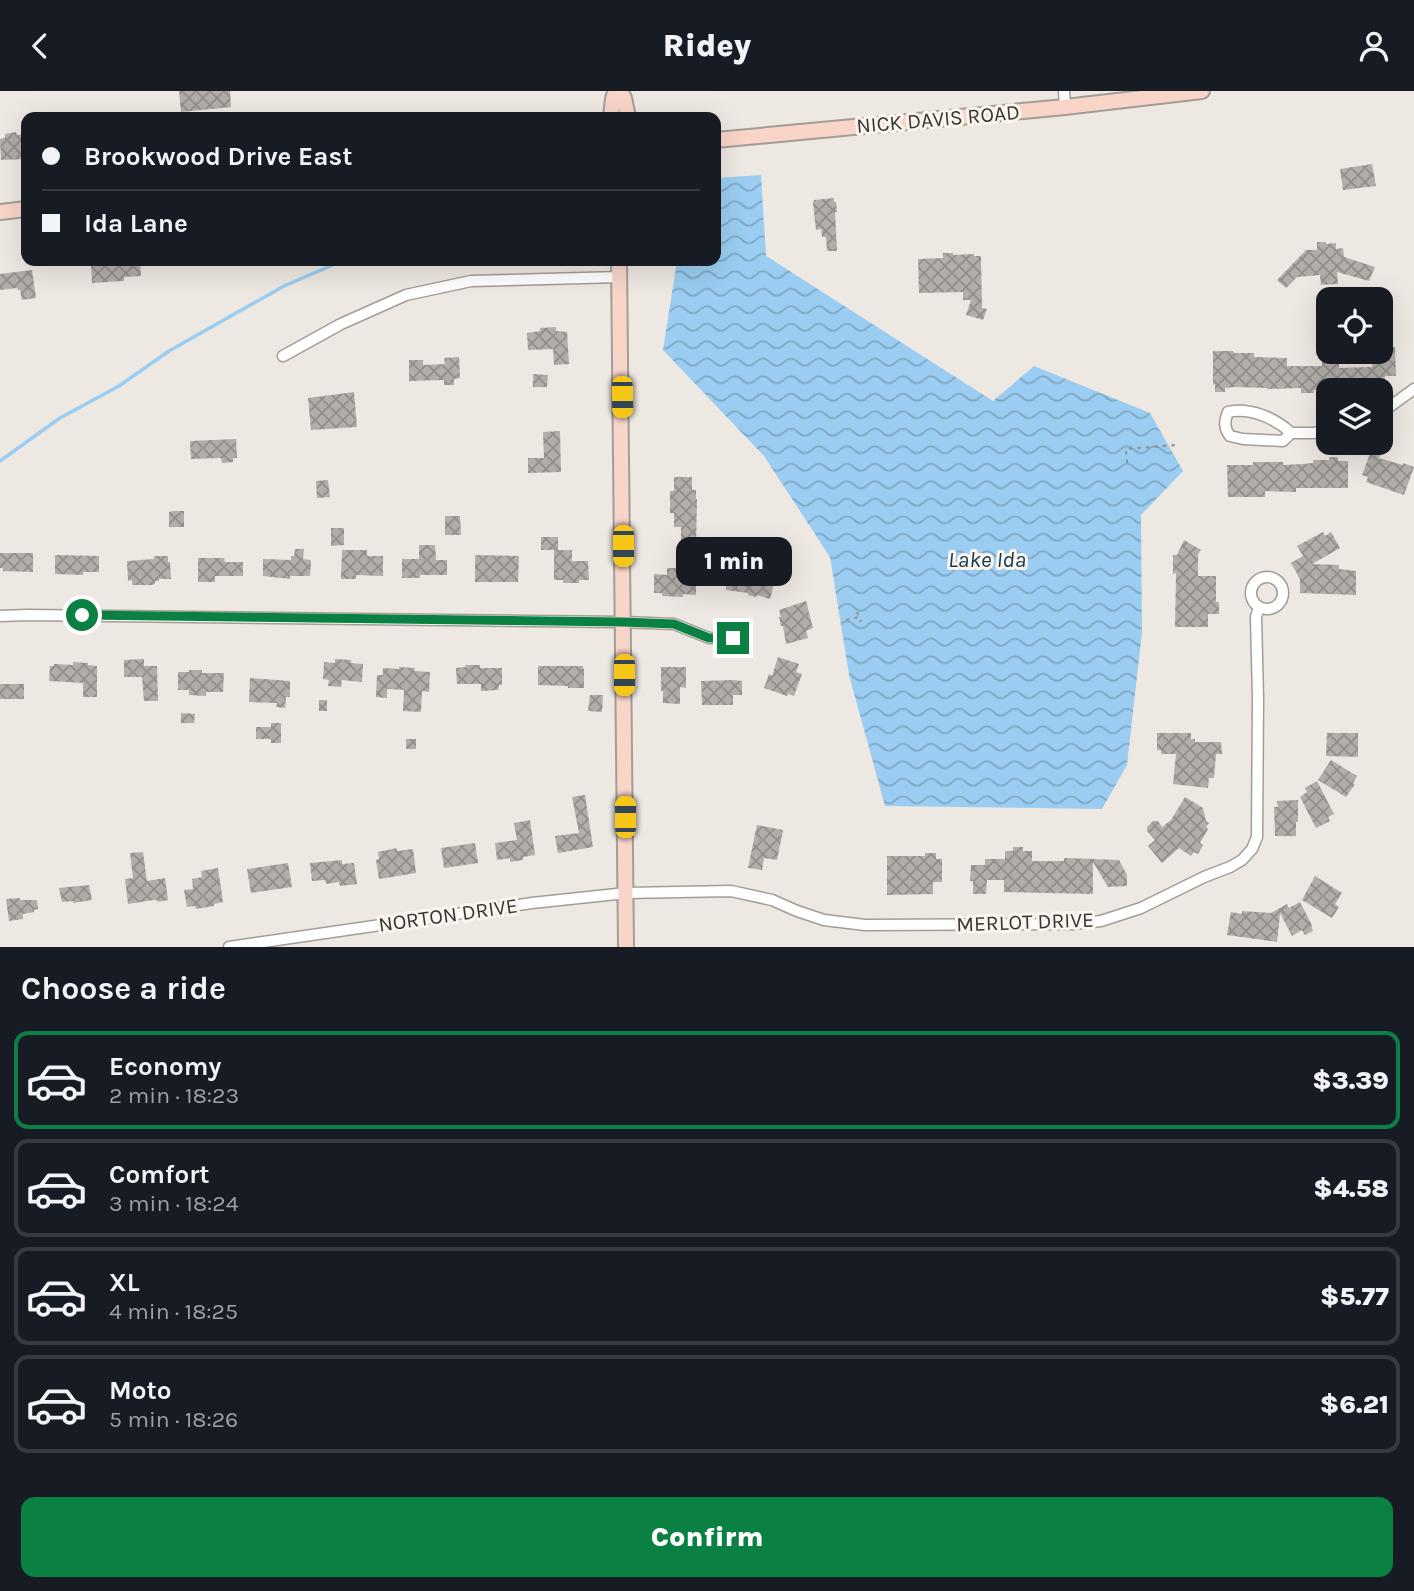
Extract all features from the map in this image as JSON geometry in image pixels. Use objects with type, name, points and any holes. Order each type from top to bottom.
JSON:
[{"type":"street","points":[[612,112],[613,95],[618,91],[624,98],[627,112]]},
{"type":"street","points":[[1064,91],[1065,107]]},
{"type":"street","name":"NICK DAVIS ROAD","points":[[721,140],[1065,107],[1202,91]]},
{"type":"street","points":[[0,212],[21,210]]},
{"type":"street","points":[[620,266],[626,947]]},
{"type":"street","points":[[283,356],[341,324],[406,295],[471,281],[620,277]]},
{"type":"street","points":[[1393,404],[1414,389]]},
{"type":"street","points":[[1291,433],[1280,422],[1260,414],[1237,410],[1228,412],[1225,420],[1225,429],[1230,436],[1243,439],[1283,441],[1291,433],[1316,433]]},
{"type":"street","name":"MERLOT DRIVE","points":[[626,893],[731,891],[772,900],[824,920],[865,925],[1074,924],[1101,921],[1141,908],[1230,867],[1242,860],[1252,849],[1256,837],[1257,809],[1256,617],[1259,607]]},
{"type":"street","points":[[0,617],[69,615],[623,622],[674,624],[709,638],[733,638]]},
{"type":"street","name":"NORTON DRIVE","points":[[229,947],[532,903],[626,893]]},
{"type":"path","points":[[1127,463],[1126,449],[1177,445]]},
{"type":"path","points":[[857,612],[860,622]]},
{"type":"path","points":[[846,620],[859,617]]},
{"type":"water","name":"Lake Ida","points":[[761,175],[766,256],[993,401],[1034,366],[1150,413],[1183,471],[1141,515],[1142,632],[1127,765],[1102,809],[885,806],[849,675],[830,557],[764,456],[663,350],[676,266],[721,266],[721,178]]},
{"type":"building","points":[[179,91],[230,91],[231,107],[181,112]]},
{"type":"building","points":[[16,132],[17,135],[21,134],[21,159],[1,160],[0,139],[5,138],[5,134]]},
{"type":"building","points":[[1372,164],[1376,186],[1343,190],[1340,169]]},
{"type":"building","points":[[834,198],[837,212],[837,251],[827,251],[826,237],[822,237],[821,229],[816,230],[813,204],[814,200]]},
{"type":"building","points":[[1317,242],[1336,243],[1336,249],[1343,248],[1344,257],[1375,267],[1369,281],[1337,272],[1338,284],[1321,285],[1320,275],[1297,277],[1286,288],[1277,280],[1306,250],[1317,250]]},
{"type":"building","points":[[943,253],[981,256],[982,308],[987,309],[983,320],[966,315],[971,300],[963,300],[963,292],[919,293],[918,259],[943,258]]},
{"type":"building","points":[[91,266],[140,266],[141,276],[124,277],[124,281],[92,283]]},
{"type":"building","points":[[32,270],[36,298],[22,300],[17,288],[0,290],[0,274]]},
{"type":"building","points":[[556,327],[556,331],[567,332],[569,364],[554,365],[553,349],[528,350],[527,333],[540,331],[540,328]]},
{"type":"building","points":[[1393,347],[1396,376],[1316,378],[1314,393],[1301,393],[1301,388],[1235,387],[1225,388],[1225,392],[1215,392],[1215,384],[1213,385],[1213,351],[1254,353],[1254,357],[1287,358],[1287,366],[1339,364],[1339,368],[1393,364]]},
{"type":"building","points":[[459,357],[460,378],[454,379],[454,385],[444,385],[444,380],[409,381],[409,360],[423,360],[423,365],[445,364],[444,358]]},
{"type":"building","points":[[533,374],[548,375],[547,387],[533,387]]},
{"type":"building","points":[[354,392],[357,427],[311,430],[308,398]]},
{"type":"building","points":[[560,431],[561,472],[528,473],[528,458],[544,458],[543,432]]},
{"type":"building","points":[[236,439],[237,458],[233,458],[233,462],[222,463],[221,458],[191,459],[190,441]]},
{"type":"building","points":[[1370,455],[1380,455],[1379,458],[1414,467],[1404,495],[1366,482],[1368,477],[1362,475]]},
{"type":"building","points":[[1329,457],[1348,461],[1348,488],[1296,488],[1296,492],[1265,491],[1265,497],[1228,497],[1227,465],[1253,465],[1253,462],[1302,464],[1313,463],[1313,460],[1329,460]]},
{"type":"building","points":[[674,477],[692,477],[692,490],[696,490],[697,499],[696,547],[681,547],[681,527],[674,527],[674,513],[670,513],[670,491],[674,491]]},
{"type":"building","points":[[328,480],[330,497],[317,498],[316,481]]},
{"type":"building","points":[[184,511],[184,527],[169,527],[169,512]]},
{"type":"building","points":[[445,516],[460,516],[461,535],[445,535]]},
{"type":"building","points":[[331,528],[344,528],[344,545],[331,546]]},
{"type":"building","points":[[1323,532],[1325,536],[1331,532],[1340,548],[1312,564],[1339,565],[1339,569],[1356,571],[1356,595],[1300,593],[1300,579],[1291,563],[1303,556],[1297,546]]},
{"type":"building","points":[[541,537],[558,537],[558,550],[541,550]]},
{"type":"building","points":[[1184,540],[1201,550],[1198,554],[1198,576],[1216,576],[1219,614],[1208,614],[1208,627],[1175,627],[1176,573],[1173,574],[1173,555],[1177,555]]},
{"type":"building","points":[[419,545],[435,545],[436,560],[447,560],[447,575],[402,578],[402,559],[419,559]]},
{"type":"building","points":[[295,549],[304,549],[303,559],[311,560],[310,576],[290,576],[290,579],[263,576],[263,559],[291,560]]},
{"type":"building","points":[[342,550],[367,550],[367,556],[383,556],[383,576],[356,575],[356,579],[341,579]]},
{"type":"building","points":[[554,550],[572,550],[572,561],[588,561],[589,580],[563,583],[563,580],[554,580]]},
{"type":"building","points":[[0,553],[33,553],[33,572],[3,571],[3,568],[0,568]]},
{"type":"building","points":[[55,555],[99,556],[99,572],[83,572],[83,575],[55,574]]},
{"type":"building","points":[[475,555],[519,556],[518,582],[475,582]]},
{"type":"building","points":[[154,556],[168,556],[171,579],[159,579],[152,585],[132,585],[132,580],[128,581],[127,561],[154,559]]},
{"type":"building","points":[[198,558],[224,558],[225,562],[243,562],[243,576],[215,576],[215,582],[198,582]]},
{"type":"building","points":[[779,558],[792,561],[787,581],[774,578]]},
{"type":"building","points":[[667,568],[677,568],[677,575],[696,575],[696,595],[662,596],[662,593],[654,593],[654,574],[667,575]]},
{"type":"building","points":[[726,577],[748,577],[774,584],[770,599],[726,590]]},
{"type":"building","points":[[806,601],[813,628],[806,631],[808,638],[786,644],[779,610]]},
{"type":"building","points":[[778,657],[799,664],[796,672],[802,674],[794,696],[764,688],[769,674],[772,676]]},
{"type":"building","points":[[144,659],[144,666],[157,666],[158,701],[144,701],[142,677],[124,677],[124,660]]},
{"type":"building","points":[[335,659],[363,664],[362,682],[342,680],[341,687],[328,686],[329,680],[323,679],[324,662],[335,663]]},
{"type":"building","points":[[73,662],[97,666],[97,697],[83,697],[83,683],[49,681],[50,666],[73,665]]},
{"type":"building","points":[[465,665],[502,668],[502,685],[499,685],[498,690],[481,691],[481,684],[457,684],[456,668],[466,667]]},
{"type":"building","points":[[538,666],[583,666],[584,688],[538,685]]},
{"type":"building","points":[[399,667],[430,672],[429,692],[422,691],[421,712],[403,711],[404,690],[387,689],[387,698],[376,697],[377,675],[383,675],[383,668]]},
{"type":"building","points":[[661,667],[686,667],[686,688],[680,687],[680,704],[663,703]]},
{"type":"building","points":[[189,670],[224,673],[223,692],[206,692],[206,696],[189,695],[189,690],[178,690],[178,672]]},
{"type":"building","points":[[250,678],[290,681],[290,697],[286,697],[285,708],[276,707],[277,703],[249,702]]},
{"type":"building","points":[[701,681],[742,681],[742,695],[733,695],[733,705],[702,705]]},
{"type":"building","points":[[0,684],[24,684],[24,699],[0,699]]},
{"type":"building","points":[[590,695],[603,695],[602,712],[588,711]]},
{"type":"building","points":[[319,700],[327,700],[327,711],[319,711]]},
{"type":"building","points":[[181,713],[195,714],[194,723],[181,723]]},
{"type":"building","points":[[271,723],[281,723],[281,743],[271,743],[271,739],[256,739],[256,727],[271,727]]},
{"type":"building","points":[[1157,733],[1191,733],[1191,739],[1195,739],[1195,742],[1221,742],[1222,754],[1216,754],[1214,778],[1209,778],[1208,788],[1173,784],[1176,754],[1161,754],[1161,750],[1157,750]]},
{"type":"building","points":[[1327,733],[1358,733],[1358,757],[1326,756]]},
{"type":"building","points":[[406,739],[416,739],[416,749],[406,749]]},
{"type":"building","points":[[1331,760],[1357,776],[1346,797],[1318,780]]},
{"type":"building","points":[[1317,781],[1334,814],[1328,817],[1330,821],[1316,828],[1300,797],[1307,792],[1305,788]]},
{"type":"building","points":[[585,795],[593,847],[558,853],[555,836],[579,833],[572,797]]},
{"type":"building","points":[[1185,797],[1203,808],[1209,823],[1200,843],[1203,845],[1198,854],[1194,852],[1191,856],[1179,848],[1162,863],[1148,846],[1155,840],[1147,827],[1153,821],[1158,821],[1162,827],[1171,820]]},
{"type":"building","points":[[1298,800],[1296,836],[1275,836],[1274,807],[1278,807],[1277,801]]},
{"type":"building","points":[[530,820],[535,855],[510,862],[510,858],[497,860],[495,843],[517,840],[514,823]]},
{"type":"building","points":[[757,825],[783,830],[777,860],[764,858],[762,870],[748,868]]},
{"type":"building","points":[[475,843],[478,863],[444,868],[441,848]]},
{"type":"building","points":[[1013,847],[1032,851],[1032,861],[1064,861],[1064,858],[1119,860],[1127,875],[1127,886],[1108,887],[1093,862],[1093,894],[1004,892],[1004,880],[987,880],[986,894],[973,894],[971,865],[985,865],[985,859],[1005,859],[1005,851],[1013,851]]},
{"type":"building","points":[[397,848],[397,851],[413,849],[416,873],[379,879],[376,860],[379,859],[378,852]]},
{"type":"building","points":[[143,852],[147,881],[165,878],[168,900],[128,904],[125,879],[133,878],[130,853]]},
{"type":"building","points":[[925,853],[936,853],[936,859],[942,859],[942,882],[933,882],[933,894],[887,895],[887,856],[925,856]]},
{"type":"building","points":[[342,860],[342,864],[354,863],[357,884],[340,886],[339,882],[326,884],[325,880],[312,881],[310,863]]},
{"type":"building","points":[[288,863],[292,887],[251,893],[247,869]]},
{"type":"building","points":[[218,868],[223,902],[196,909],[195,906],[187,907],[184,890],[193,889],[192,879],[202,877],[201,871]]},
{"type":"building","points":[[1315,876],[1342,893],[1335,904],[1339,907],[1332,918],[1302,900]]},
{"type":"building","points":[[89,885],[92,900],[62,902],[59,888]]},
{"type":"building","points":[[6,899],[37,900],[38,909],[23,914],[23,919],[9,921]]},
{"type":"building","points":[[1300,902],[1313,931],[1305,935],[1302,930],[1292,936],[1280,913],[1277,942],[1227,935],[1231,912],[1271,913],[1287,904],[1289,908]]},
{"type":"waterway","points":[[0,461],[60,418],[119,386],[169,351],[284,286],[330,266]]},
{"type":"route","points":[[82,615],[623,622],[674,624],[709,638],[733,638]]}]
